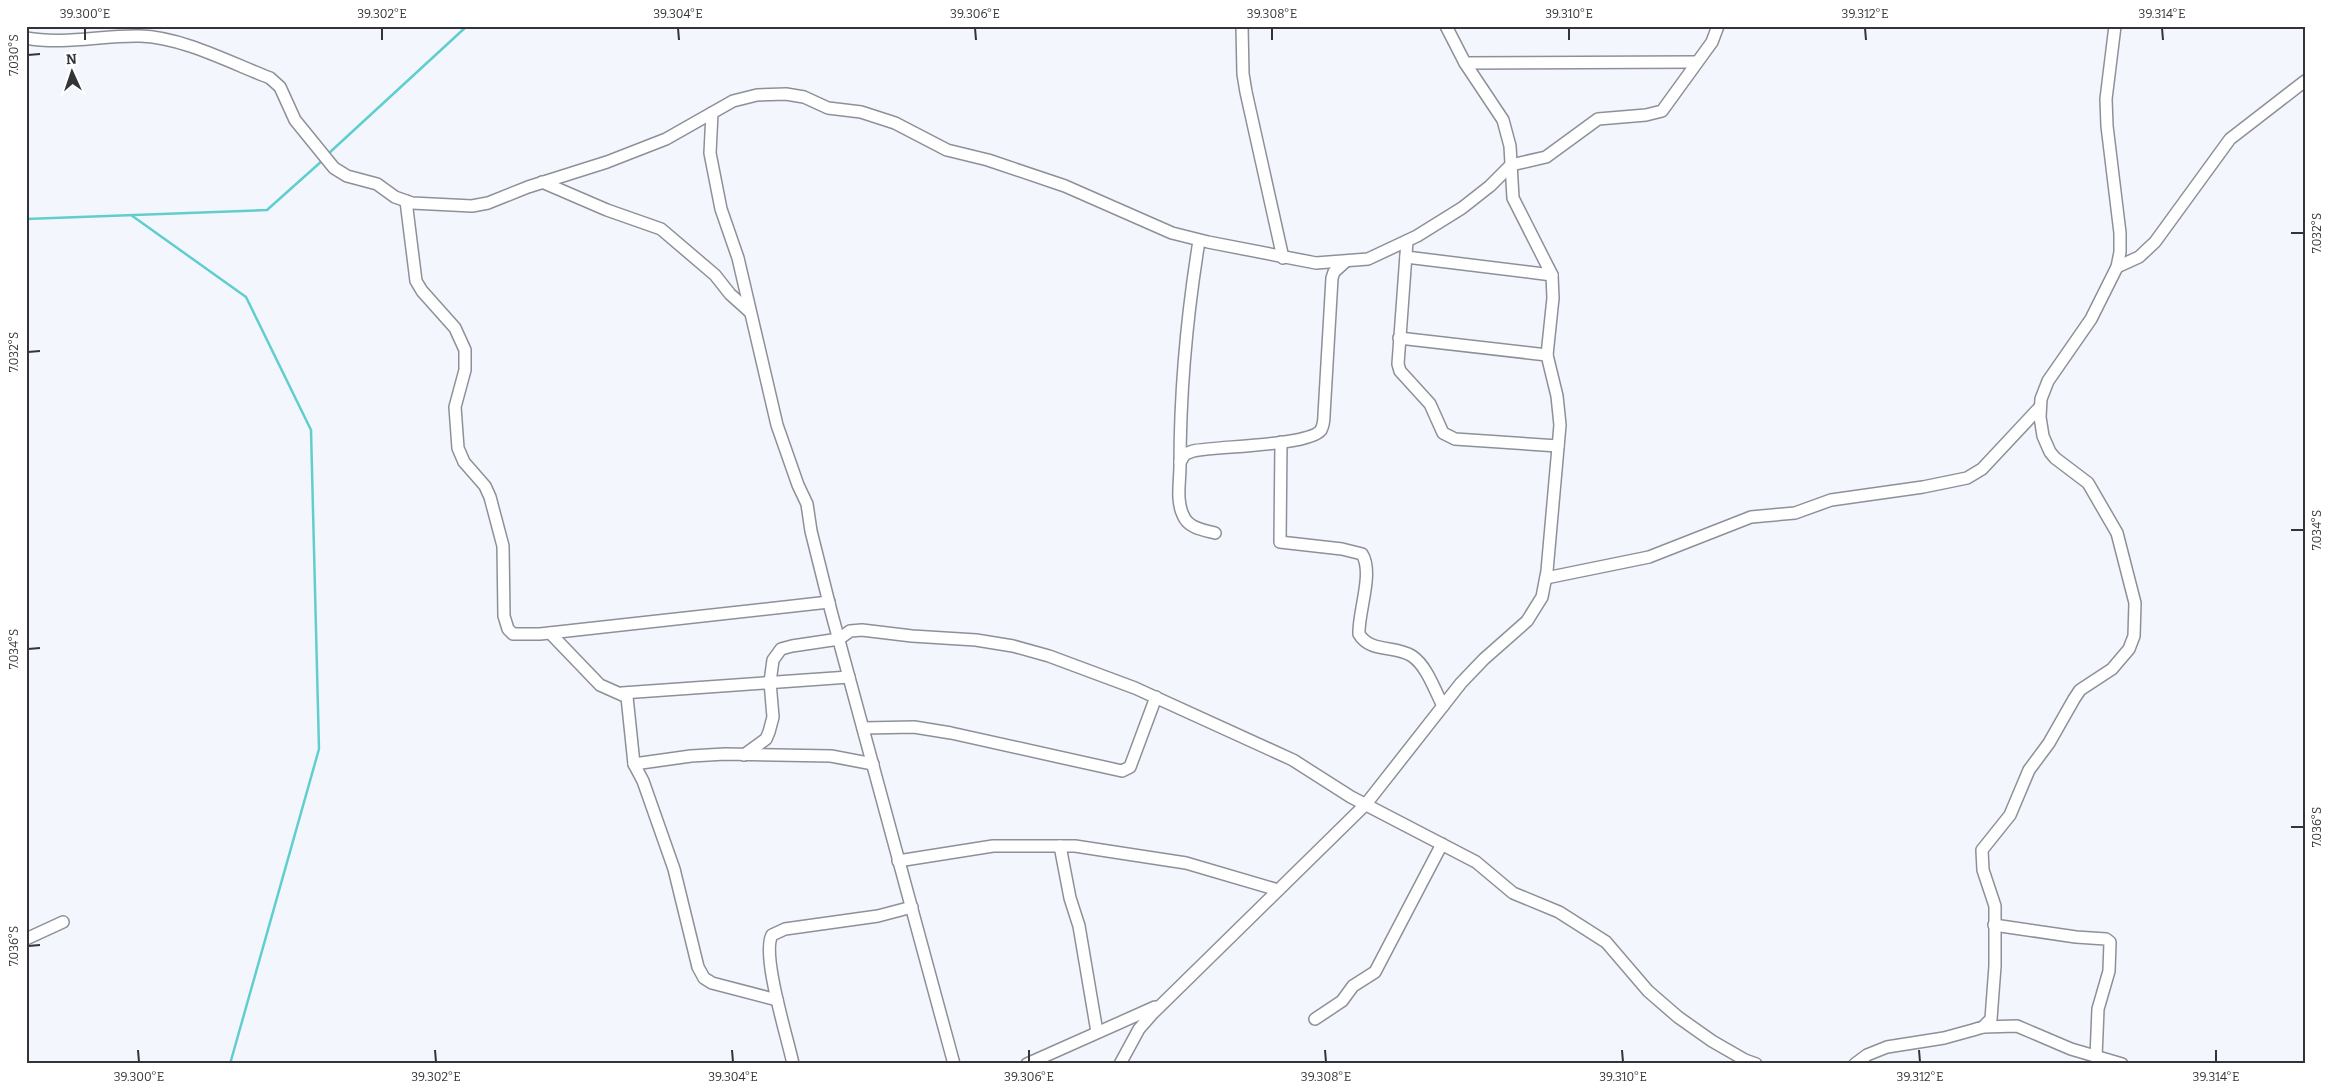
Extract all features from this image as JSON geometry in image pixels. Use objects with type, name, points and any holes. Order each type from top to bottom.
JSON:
[{"type":"street","points":[[1242,26],[1242,74],[1283,258]]},
{"type":"street","points":[[1120,1064],[1139,1029],[1163,1003],[1366,804],[1443,706],[1484,659],[1527,621],[1542,597],[1546,578],[1560,425],[1557,396],[1547,355],[1553,298],[1552,275],[1513,198],[1510,146],[1502,120],[1465,63],[1446,26]]},
{"type":"street","points":[[26,38],[54,42],[128,36],[153,37],[177,43],[270,78],[280,86],[295,120],[334,168],[347,176],[377,184],[406,201],[478,205],[497,200],[515,191],[621,157],[686,129],[712,113],[741,99],[757,95],[786,94],[804,97],[828,108],[861,112],[906,127],[947,150],[988,160],[1045,179],[1172,233],[1316,264],[1368,259],[1407,241],[1462,208],[1490,186],[1511,165],[1546,157],[1598,119],[1646,115],[1662,111],[1712,42],[1718,26]]},
{"type":"street","points":[[1983,1027],[1988,1024],[1993,1014],[1994,906],[1983,870],[1982,850],[2010,815],[2020,796],[2029,770],[2049,743],[2080,690],[2112,669],[2130,649],[2136,622],[2132,586],[2116,533],[2088,483],[2050,452],[2041,426],[2040,407],[2048,381],[2091,319],[2117,267],[2120,233],[2107,126],[2106,87],[2114,50],[2116,26]]},
{"type":"street","points":[[1465,63],[1696,62]]},
{"type":"street","points":[[2117,267],[2139,257],[2155,242],[2230,139],[2305,81]]},
{"type":"street","points":[[712,113],[709,140],[716,185],[725,223],[738,258],[777,425],[807,504],[829,602],[954,1064]]},
{"type":"street","points":[[542,182],[607,210],[661,229],[715,275],[730,294],[750,312]]},
{"type":"street","points":[[406,201],[416,281],[422,291],[455,328],[465,350],[465,370],[455,407],[458,448],[464,462],[485,486],[490,497],[503,546],[504,616],[508,630],[513,634],[525,635],[550,633],[829,602]]},
{"type":"street","points":[[1199,240],[1184,364],[1180,506],[1182,515],[1196,528],[1215,533]]},
{"type":"street","points":[[1407,241],[1398,364],[1400,371],[1430,404],[1440,430],[1455,439],[1558,446]]},
{"type":"street","points":[[1406,258],[1552,275]]},
{"type":"street","points":[[1180,462],[1185,454],[1193,451],[1312,437],[1320,430],[1323,425],[1332,278],[1334,272],[1345,262]]},
{"type":"street","points":[[1399,338],[1547,355]]},
{"type":"street","points":[[1546,578],[1649,557],[1751,517],[1794,513],[1830,500],[1923,487],[1967,478],[1982,469],[2040,407]]},
{"type":"street","points":[[1281,442],[1280,542],[1342,549],[1362,554],[1366,562],[1366,577],[1359,634],[1366,643],[1412,656],[1427,676],[1443,706]]},
{"type":"street","points":[[744,754],[766,739],[769,732],[773,717],[770,682],[773,660],[781,649],[839,639],[850,631],[862,630],[912,636],[976,640],[1013,646],[1049,656],[1156,697],[1293,760],[1366,804],[1486,869],[1513,894],[1559,912],[1606,942],[1648,991],[1678,1017],[1748,1062]]},
{"type":"street","points":[[550,633],[608,691],[622,693],[849,677]]},
{"type":"street","points":[[622,693],[628,697],[634,764],[643,781],[674,869],[698,967],[704,978],[725,987],[777,1000]]},
{"type":"street","points":[[863,728],[914,727],[951,733],[1122,770],[1130,766],[1156,697]]},
{"type":"street","points":[[634,764],[704,754],[831,756],[873,764]]},
{"type":"street","points":[[1315,1019],[1342,1001],[1353,986],[1375,972],[1442,844]]},
{"type":"street","points":[[898,861],[993,846],[1060,846],[1105,849],[1145,858],[1186,862],[1278,890]]},
{"type":"street","points":[[1060,846],[1070,898],[1079,926],[1097,1032]]},
{"type":"street","points":[[793,1064],[777,1000],[770,938],[775,932],[878,916],[912,908]]},
{"type":"street","points":[[26,939],[41,930],[63,922]]},
{"type":"street","points":[[1994,925],[2108,940],[2111,954],[2109,970],[2098,1009],[2096,1057]]},
{"type":"street","points":[[1027,1064],[1163,1003]]},
{"type":"street","points":[[1855,1064],[1867,1055],[1887,1047],[1944,1038],[1983,1027],[2017,1026],[2096,1057],[2122,1064]]},
{"type":"waterway","points":[[328,154],[467,26]]},
{"type":"waterway","points":[[26,219],[267,210],[323,160]]},
{"type":"waterway","points":[[131,215],[246,297],[311,430],[319,749],[230,1064]]}]
